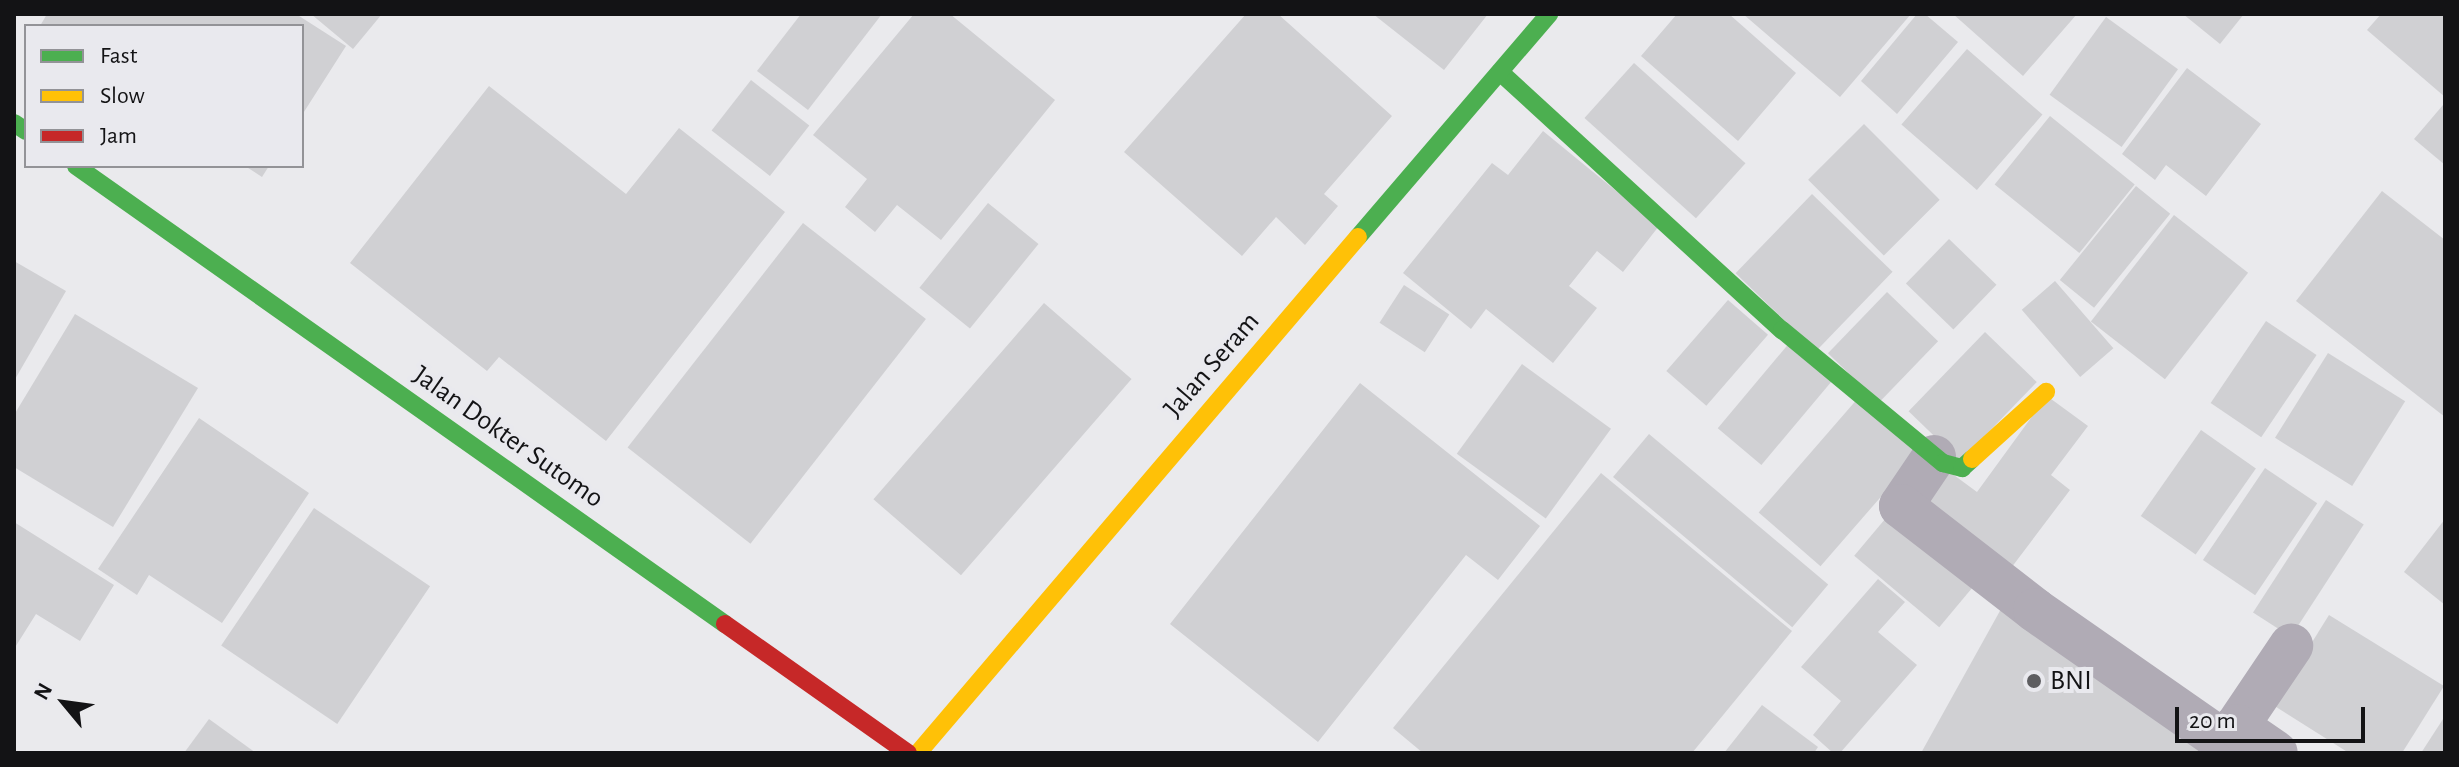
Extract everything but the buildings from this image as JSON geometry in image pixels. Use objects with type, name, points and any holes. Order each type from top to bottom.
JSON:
[{"type":"street","name":"Jalan Seram","points":[[918,753],[1549,14]]},
{"type":"street","points":[[1500,72],[1782,330],[1934,457],[1955,470],[1962,468],[2046,392]]},
{"type":"street","name":"Jalan Dokter Sutomo","points":[[79,168],[908,753]]},
{"type":"street","points":[[1934,457],[1904,498],[1904,509],[2035,610],[2213,734],[2226,735],[2237,726],[2291,646]]},
{"type":"street","points":[[2237,726],[2276,753]]},
{"type":"traffic: fast","points":[[1358,237],[1549,14]]},
{"type":"traffic: fast","points":[[1500,72],[1782,330],[1943,463],[1962,468],[1972,459]]},
{"type":"traffic: fast","points":[[14,123],[24,130]]},
{"type":"traffic: fast","points":[[79,168],[725,624]]},
{"type":"traffic: slow","points":[[918,753],[1358,237]]},
{"type":"traffic: slow","points":[[1972,459],[2046,392]]},
{"type":"traffic: jam","points":[[725,624],[908,753]]},
{"type":"place","name":"BNI","points":[[2034,681]]}]
